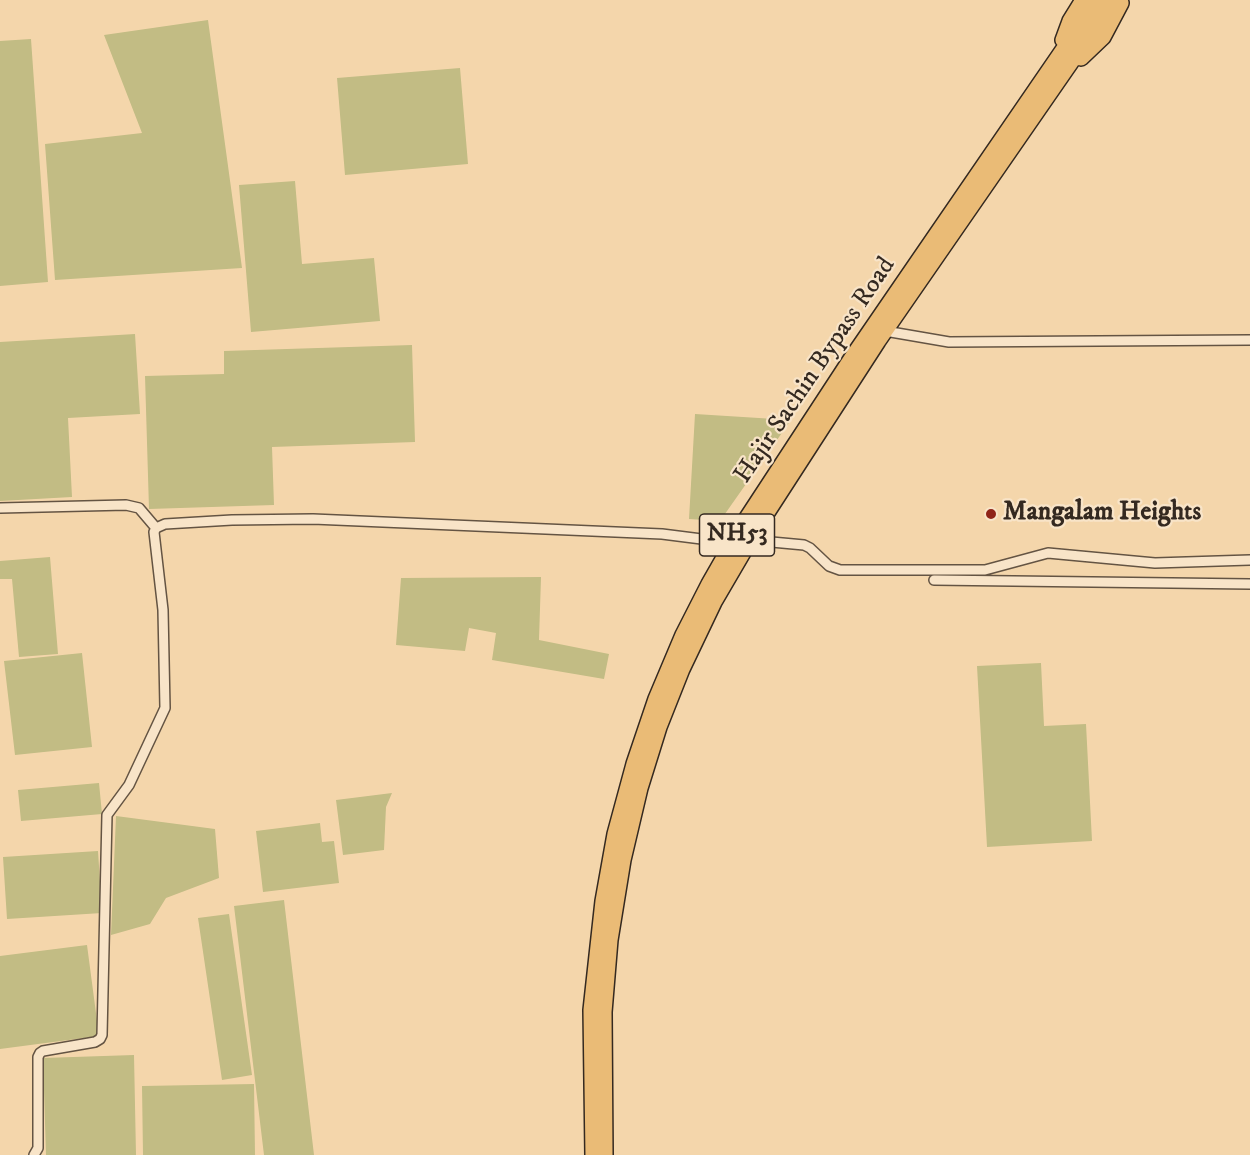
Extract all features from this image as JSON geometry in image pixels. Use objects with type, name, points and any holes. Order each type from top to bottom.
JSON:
[{"type":"highway","points":[[1056,60],[1066,31],[1083,0]]},
{"type":"highway","name":"Hajir Sachin Bypass Road","points":[[593,1155],[591,1010],[603,901],[615,834],[634,764],[656,699],[683,635],[733,543],[853,356],[1056,60],[1100,0]]},
{"type":"highway","name":"NH53","points":[[604,1155],[604,1012],[610,940],[623,860],[644,778],[659,727],[678,678],[714,602],[750,540],[885,331],[1114,0]]},
{"type":"highway","points":[[1061,76],[1103,36],[1122,0]]},
{"type":"street","points":[[885,331],[949,342],[1250,340]]},
{"type":"street","points":[[0,508],[126,506],[139,508],[156,528]]},
{"type":"street","points":[[34,1155],[38,1148],[38,1057],[40,1053],[95,1042],[100,1040],[102,1035],[107,815],[129,785],[165,708],[163,610],[154,532],[156,528],[165,524],[232,520],[313,519],[662,534],[733,543]]},
{"type":"street","points":[[750,540],[804,545],[829,566],[840,570],[985,570],[1048,553],[1155,563],[1250,560]]},
{"type":"street","points":[[934,580],[1250,584]]},
{"type":"shaded area","points":[[208,20],[242,268],[55,280],[45,144],[142,133],[104,35]]},
{"type":"shaded area","points":[[31,39],[48,282],[0,286],[0,41]]},
{"type":"shaded area","points":[[460,68],[468,164],[345,175],[337,78]]},
{"type":"shaded area","points":[[295,181],[302,264],[374,258],[380,321],[251,332],[239,185]]},
{"type":"shaded area","points":[[135,334],[140,414],[68,418],[72,497],[0,501],[0,342]]},
{"type":"shaded area","points":[[412,345],[415,442],[272,447],[274,505],[149,509],[145,376],[224,374],[224,351]]},
{"type":"shaded area","points":[[695,414],[791,420],[720,521],[689,519]]},
{"type":"shaded area","points":[[50,557],[58,654],[19,657],[12,579],[0,579],[0,561]]},
{"type":"shaded area","points":[[541,577],[539,640],[609,654],[604,679],[492,660],[496,633],[469,628],[465,651],[396,645],[401,578]]},
{"type":"shaded area","points":[[82,653],[92,747],[15,755],[4,661]]},
{"type":"shaded area","points":[[1041,663],[1044,726],[1086,724],[1092,841],[987,847],[977,666]]},
{"type":"shaded area","points":[[99,783],[102,814],[21,821],[18,790]]},
{"type":"shaded area","points":[[392,793],[386,807],[384,850],[343,855],[336,800]]},
{"type":"shaded area","points":[[116,816],[215,829],[219,878],[166,898],[150,924],[111,935]]},
{"type":"shaded area","points":[[320,823],[322,842],[334,841],[339,883],[263,892],[256,831]]},
{"type":"shaded area","points":[[98,851],[102,913],[7,919],[3,857]]},
{"type":"shaded area","points":[[284,900],[314,1155],[264,1155],[234,906]]},
{"type":"shaded area","points":[[229,914],[252,1075],[222,1080],[198,918]]},
{"type":"shaded area","points":[[87,945],[99,1036],[0,1049],[0,956]]},
{"type":"shaded area","points":[[134,1055],[136,1155],[46,1155],[43,1058]]},
{"type":"shaded area","points":[[254,1084],[255,1155],[143,1155],[142,1086]]},
{"type":"place","name":"Mangalam Heights","points":[[991,514]]}]
